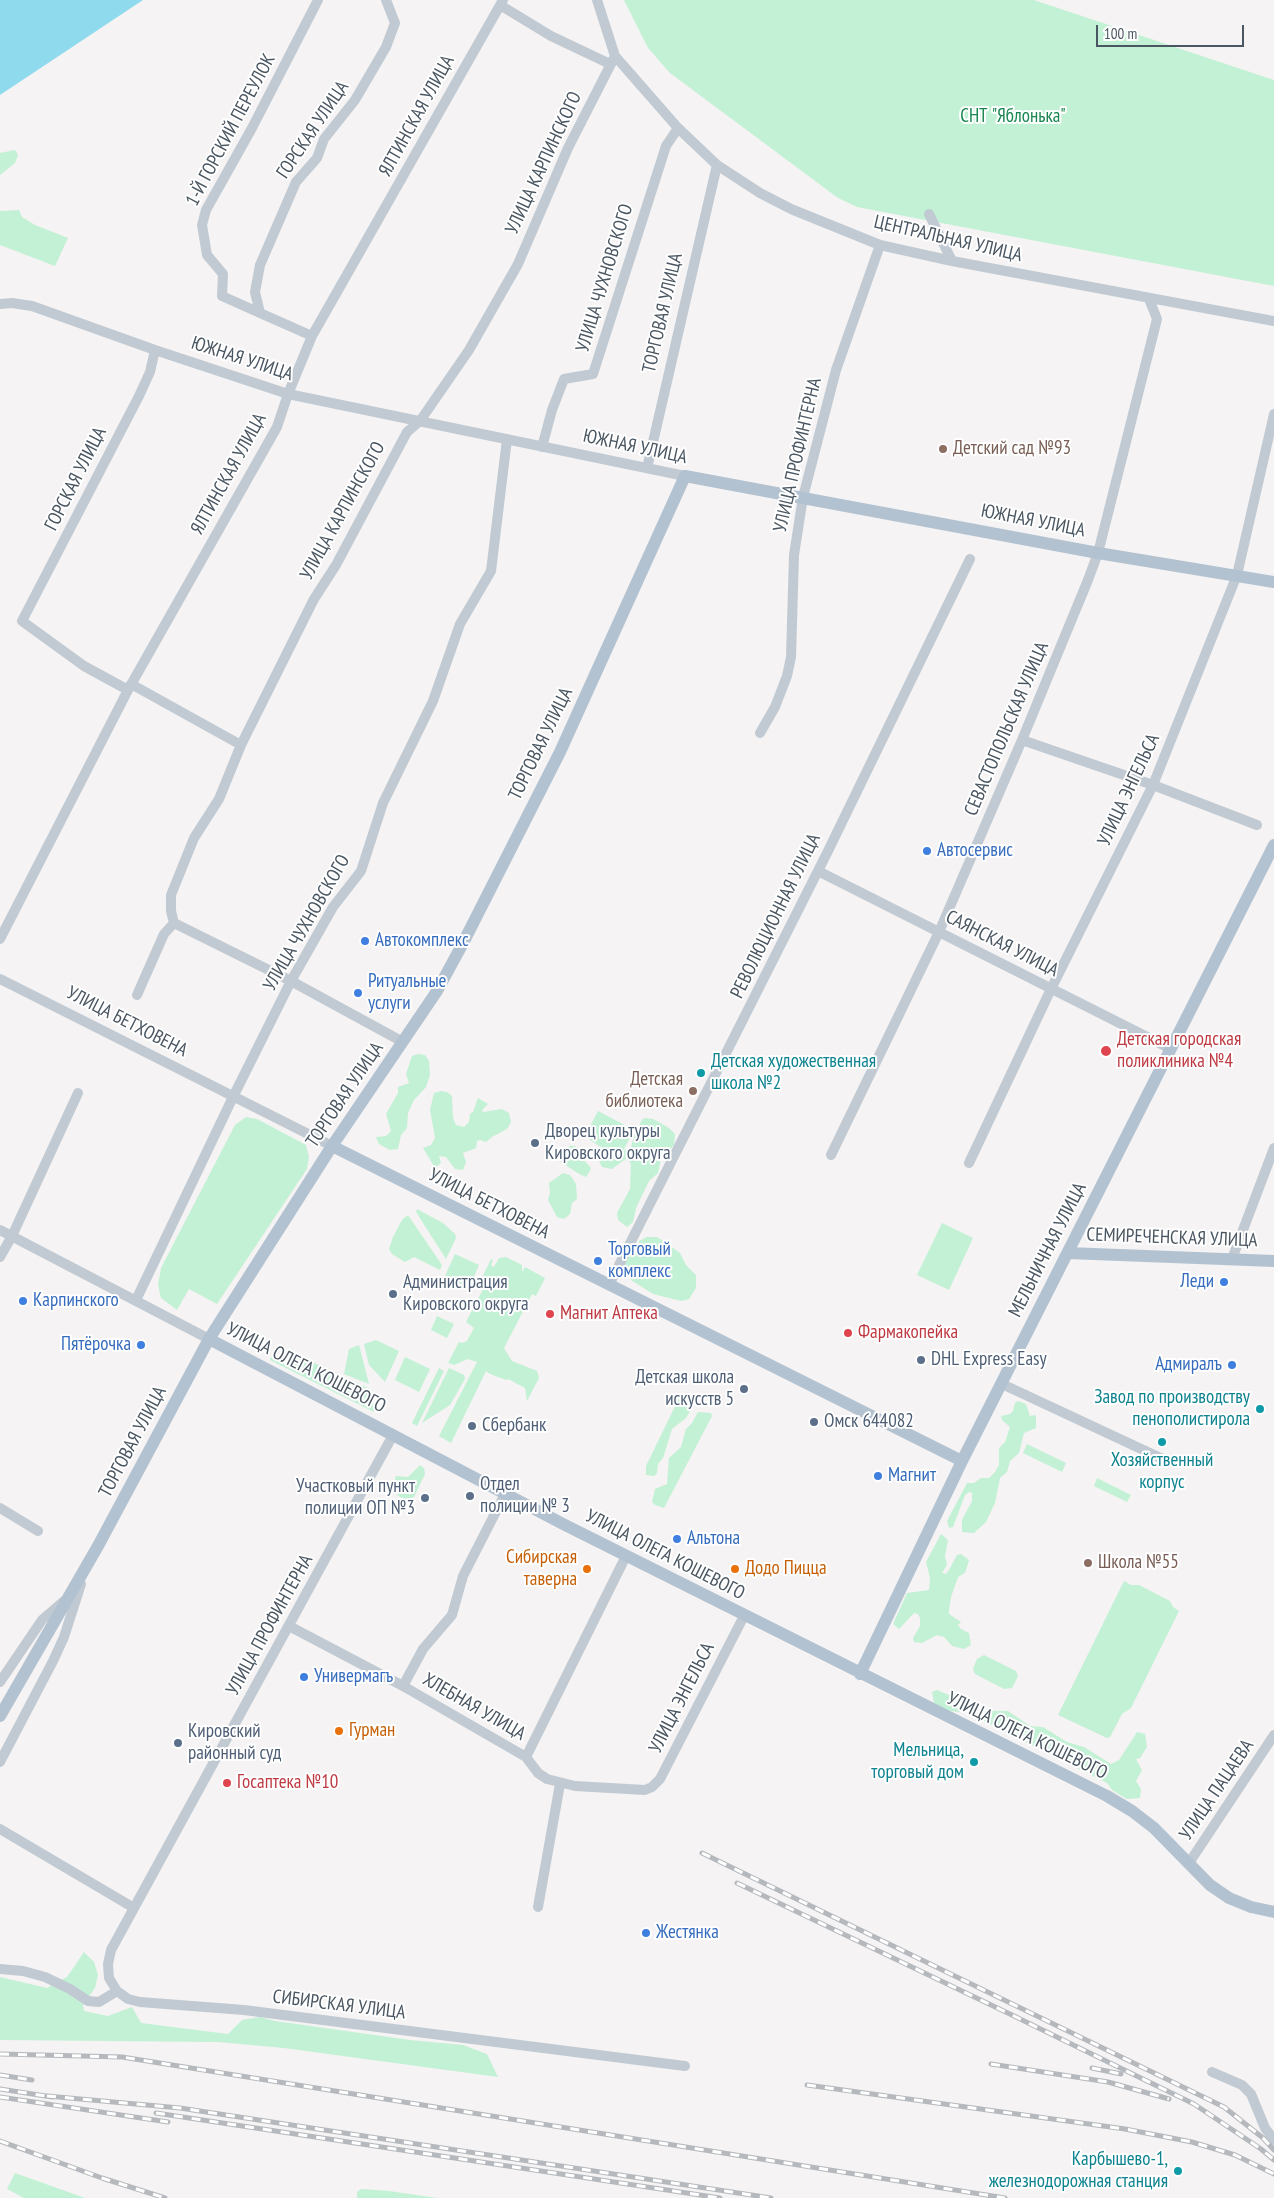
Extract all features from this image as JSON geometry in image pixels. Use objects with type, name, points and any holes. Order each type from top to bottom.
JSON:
[{"type":"main road","name":"ЮЖНАЯ УЛИЦА","points":[[685,476],[1098,553],[1274,582]]},
{"type":"main road","name":"ТОРГОВАЯ УЛИЦА","points":[[0,1716],[92,1556],[209,1340],[332,1146],[437,991],[556,760],[685,476]]},
{"type":"main road","name":"МЕЛЬНИЧНАЯ УЛИЦА","points":[[860,1674],[962,1461],[1274,844]]},
{"type":"main road","name":"УЛИЦА БЕТХОВЕНА","points":[[332,1146],[962,1461]]},
{"type":"main road","name":"СЕМИРЕЧЕНСКАЯ УЛИЦА","points":[[1068,1254],[1274,1261]]},
{"type":"main road","name":"УЛИЦА ОЛЕГА КОШЕВОГО","points":[[209,1340],[626,1556],[1115,1801],[1154,1828],[1210,1885],[1229,1898],[1251,1908],[1274,1912]]},
{"type":"street","name":"1-Й ГОРСКИЙ ПЕРЕУЛОК","points":[[260,313],[222,296],[223,274],[207,255],[202,224],[206,210],[252,128],[318,0]]},
{"type":"street","name":"ГОРСКАЯ УЛИЦА","points":[[260,313],[255,292],[260,265],[296,182],[317,158],[324,139],[355,100],[386,47],[395,23],[386,0]]},
{"type":"street","name":"ЦЕНТРАЛЬНАЯ УЛИЦА","points":[[597,0],[612,60],[717,165],[760,193],[791,209],[880,245],[952,261],[1274,321]]},
{"type":"street","points":[[501,2],[551,36],[612,60]]},
{"type":"street","name":"ЯЛТИНСКАЯ УЛИЦА","points":[[0,939],[129,687],[277,427],[288,394],[312,336],[501,2]]},
{"type":"street","name":"УЛИЦА КАРПИНСКОГО","points":[[174,923],[170,911],[171,895],[194,838],[219,799],[241,744],[314,599],[336,565],[407,432],[420,421],[469,350],[518,264],[568,148],[612,60]]},
{"type":"street","name":"УЛИЦА ЧУХНОВСКОГО","points":[[542,447],[552,410],[564,379],[593,374],[666,146],[678,128]]},
{"type":"street","name":"ТОРГОВАЯ УЛИЦА","points":[[647,468],[717,165]]},
{"type":"street","points":[[929,214],[952,261]]},
{"type":"street","name":"УЛИЦА ПРОФИНТЕРНА","points":[[760,733],[776,707],[787,676],[791,657],[794,555],[803,497],[836,370],[880,245]]},
{"type":"street","name":"СЕВАСТОПОЛЬСКАЯ УЛИЦА","points":[[831,1155],[939,932],[1022,740],[1098,553],[1157,319],[1149,299]]},
{"type":"street","name":"ЮЖНАЯ УЛИЦА","points":[[0,304],[12,303],[32,306],[155,350],[288,394],[685,476]]},
{"type":"street","points":[[260,313],[312,336]]},
{"type":"street","name":"ГОРСКАЯ УЛИЦА","points":[[129,687],[84,666],[22,621],[139,396],[150,372],[155,350]]},
{"type":"street","name":"УЛИЦА ЭНГЕЛЬСА","points":[[969,1163],[1051,989],[1153,785],[1237,575],[1274,414]]},
{"type":"street","name":"УЛИЦА ЧУХНОВСКОГО","points":[[136,1300],[291,981],[333,907],[360,871],[383,803],[433,701],[460,624],[491,571],[506,439]]},
{"type":"street","name":"РЕВОЛЮЦИОННАЯ УЛИЦА","points":[[609,1285],[818,871],[970,559]]},
{"type":"street","points":[[129,687],[241,744]]},
{"type":"street","points":[[1022,740],[1153,785],[1257,825]]},
{"type":"street","name":"САЯНСКАЯ УЛИЦА","points":[[818,871],[1171,1049]]},
{"type":"street","points":[[137,995],[164,934],[174,923],[291,981],[404,1042]]},
{"type":"street","name":"УЛИЦА БЕТХОВЕНА","points":[[0,979],[332,1146]]},
{"type":"street","points":[[0,1257],[12,1236],[78,1093]]},
{"type":"street","points":[[1232,1259],[1274,1148]]},
{"type":"street","name":"УЛИЦА ОЛЕГА КОШЕВОГО","points":[[0,1230],[209,1340]]},
{"type":"street","points":[[1002,1384],[1167,1461]]},
{"type":"street","name":"УЛИЦА ПРОФИНТЕРНА","points":[[116,1992],[109,1978],[108,1964],[111,1950],[393,1435]]},
{"type":"street","points":[[403,1686],[423,1649],[452,1615],[463,1576],[506,1494]]},
{"type":"street","points":[[0,1508],[38,1531]]},
{"type":"street","points":[[0,1762],[64,1637],[74,1602],[92,1556]]},
{"type":"street","points":[[526,1757],[626,1556]]},
{"type":"street","points":[[0,1682],[4,1666],[42,1620],[68,1597]]},
{"type":"street","name":"УЛИЦА ЭНГЕЛЬСА","points":[[645,1790],[652,1787],[660,1779],[744,1616]]},
{"type":"street","name":"ХЛЕБНАЯ УЛИЦА","points":[[289,1626],[403,1686],[526,1757],[538,1773],[547,1780],[560,1784],[645,1790]]},
{"type":"street","name":"УЛИЦА ПАЦАЕВА","points":[[1189,1863],[1274,1735]]},
{"type":"street","points":[[538,1907],[560,1784]]},
{"type":"street","points":[[0,1829],[134,1908]]},
{"type":"street","points":[[0,1969],[24,1971],[45,1977],[70,1989],[88,2001],[99,2002],[116,1992]]},
{"type":"street","name":"СИБИРСКАЯ УЛИЦА","points":[[116,1992],[128,1999],[140,2002],[244,2010],[685,2066]]},
{"type":"street","points":[[1212,2072],[1242,2085],[1251,2094],[1265,2128],[1274,2140]]},
{"type":"green space","name":"СНТ \"Яблонька\"","points":[[624,0],[1034,0],[1274,80],[1274,286],[857,207],[838,198],[670,73],[648,48]]},
{"type":"green space","points":[[15,150],[18,155],[15,163],[0,175],[0,153]]},
{"type":"green space","points":[[19,210],[22,217],[35,225],[68,238],[55,266],[0,245],[0,211]]},
{"type":"green space","points":[[418,1054],[425,1055],[429,1061],[430,1075],[426,1087],[414,1100],[408,1113],[407,1128],[401,1135],[398,1149],[390,1150],[379,1144],[376,1137],[386,1136],[391,1131],[386,1114],[398,1093],[398,1087],[409,1083],[406,1074],[412,1056]]},
{"type":"green space","points":[[447,1092],[452,1096],[453,1118],[456,1125],[464,1127],[469,1122],[470,1114],[473,1112],[478,1098],[488,1104],[482,1110],[483,1112],[502,1109],[509,1113],[511,1122],[507,1129],[486,1142],[477,1141],[476,1148],[463,1153],[466,1162],[463,1170],[455,1169],[446,1157],[439,1156],[441,1163],[435,1168],[423,1148],[431,1145],[435,1138],[430,1110],[434,1093]]},
{"type":"green space","points":[[598,1111],[634,1130],[623,1151],[631,1147],[634,1136],[642,1120],[645,1118],[653,1119],[669,1128],[675,1134],[674,1145],[661,1159],[658,1173],[649,1181],[636,1208],[633,1222],[627,1227],[618,1220],[617,1213],[630,1189],[631,1164],[627,1158],[612,1169],[602,1167],[599,1161],[601,1147],[590,1140],[586,1134]]},
{"type":"green space","points":[[246,1117],[257,1119],[306,1145],[309,1157],[307,1169],[217,1304],[189,1289],[177,1310],[161,1298],[158,1285],[161,1268],[235,1125]]},
{"type":"green space","points":[[570,1146],[576,1146],[581,1157],[591,1168],[586,1177],[561,1162],[561,1152]]},
{"type":"green space","points":[[563,1173],[570,1175],[576,1184],[577,1199],[572,1203],[570,1214],[564,1219],[557,1217],[548,1200],[550,1193],[549,1183]]},
{"type":"green space","points":[[417,1209],[443,1223],[455,1234],[456,1238],[446,1259],[416,1212]]},
{"type":"green space","points":[[408,1215],[442,1265],[440,1270],[414,1257],[405,1262],[392,1254],[389,1249],[402,1220]]},
{"type":"green space","points":[[942,1223],[973,1238],[949,1290],[917,1275]]},
{"type":"green space","points":[[647,1237],[657,1237],[680,1253],[686,1265],[696,1275],[696,1288],[689,1299],[681,1301],[653,1294],[631,1280],[626,1273],[623,1261],[639,1245],[639,1241]]},
{"type":"green space","points":[[455,1254],[479,1265],[469,1288],[445,1276]]},
{"type":"green space","points":[[506,1257],[522,1265],[522,1272],[525,1267],[545,1278],[536,1296],[532,1294],[504,1348],[512,1361],[537,1371],[539,1378],[527,1401],[525,1388],[486,1371],[451,1443],[439,1436],[477,1362],[468,1359],[454,1365],[448,1363],[459,1342],[467,1341],[474,1328],[466,1322],[483,1289],[478,1286],[491,1259],[493,1260],[491,1265],[494,1267],[499,1258]]},
{"type":"green space","points":[[437,1316],[454,1324],[447,1338],[431,1330]]},
{"type":"green space","points":[[376,1340],[399,1351],[385,1382],[369,1365],[364,1344]]},
{"type":"green space","points":[[359,1345],[369,1384],[344,1374],[349,1349]]},
{"type":"green space","points":[[293,1353],[370,1389],[374,1412],[270,1360],[271,1357],[287,1366]]},
{"type":"green space","points":[[405,1357],[430,1369],[419,1392],[395,1380]]},
{"type":"green space","points":[[439,1368],[444,1371],[417,1426],[412,1423]]},
{"type":"green space","points":[[449,1368],[464,1375],[465,1379],[450,1405],[422,1423]]},
{"type":"green space","points":[[680,1396],[690,1398],[692,1402],[690,1411],[686,1418],[672,1429],[663,1458],[658,1464],[657,1473],[654,1476],[646,1475],[646,1466]]},
{"type":"green space","points":[[1018,1401],[1026,1404],[1030,1416],[1036,1415],[1036,1428],[1024,1433],[1019,1453],[1010,1461],[1007,1472],[1000,1478],[995,1503],[986,1522],[974,1533],[962,1532],[962,1520],[972,1501],[972,1493],[969,1492],[965,1495],[953,1527],[949,1528],[947,1521],[967,1483],[974,1483],[981,1478],[989,1478],[999,1465],[999,1448],[1005,1442],[1010,1427],[1002,1420],[1001,1416],[1010,1414],[1015,1403]]},
{"type":"green space","points":[[698,1412],[711,1413],[712,1416],[664,1508],[655,1505],[652,1502],[655,1489],[667,1484],[669,1458],[681,1447],[686,1429]]},
{"type":"green space","points":[[1027,1444],[1066,1463],[1062,1472],[1023,1453]]},
{"type":"green space","points":[[420,1465],[424,1468],[425,1474],[414,1497],[408,1500],[400,1497],[392,1490],[396,1476],[408,1477]]},
{"type":"green space","points":[[1097,1478],[1131,1495],[1127,1502],[1094,1486]]},
{"type":"green space","points":[[941,1534],[948,1540],[945,1556],[947,1565],[942,1573],[946,1574],[957,1555],[961,1554],[969,1560],[965,1573],[958,1577],[949,1610],[949,1614],[961,1622],[958,1625],[961,1629],[969,1633],[971,1645],[964,1649],[952,1646],[944,1637],[937,1635],[922,1643],[914,1642],[913,1638],[920,1626],[918,1614],[914,1613],[899,1629],[893,1624],[907,1593],[929,1590],[930,1578],[926,1562]]},
{"type":"green space","points":[[1124,1581],[1131,1585],[1139,1585],[1170,1601],[1173,1607],[1179,1611],[1131,1708],[1122,1714],[1110,1737],[1107,1738],[1058,1715]]},
{"type":"green space","points":[[984,1655],[1016,1671],[1018,1676],[1012,1688],[1004,1689],[975,1674],[973,1669],[977,1659]]},
{"type":"green space","points":[[937,1690],[963,1701],[964,1709],[961,1712],[949,1711],[934,1703],[932,1692]]},
{"type":"green space","points":[[1008,1711],[1030,1726],[1043,1727],[1067,1742],[1084,1747],[1111,1764],[1119,1760],[1137,1732],[1145,1734],[1147,1747],[1140,1758],[1136,1759],[1142,1770],[1136,1781],[1141,1789],[1140,1798],[1127,1799],[1112,1790],[1107,1783],[980,1719],[977,1716],[978,1712]]},
{"type":"green space","points":[[84,1952],[94,1962],[98,1975],[95,1988],[83,2005],[84,2011],[108,2016],[132,2007],[141,2023],[228,2034],[242,2020],[260,2017],[275,2021],[410,2040],[463,2045],[487,2054],[498,2077],[284,2048],[218,2042],[0,2040],[0,1977],[47,1988],[67,1977]]},
{"type":"green space","points":[[15,2173],[85,2198],[24,2198],[7,2189]]},
{"type":"green space","points":[[361,2189],[437,2198],[357,2198],[357,2192]]},
{"type":"water","points":[[0,0],[143,0],[0,95]]},
{"type":"railway","points":[[702,1853],[1224,2107],[1263,2138],[1274,2150]]},
{"type":"railway","points":[[737,1883],[1194,2104],[1261,2149],[1274,2160]]},
{"type":"railway","points":[[0,2054],[122,2057],[1005,2198]]},
{"type":"railway","points":[[991,2064],[1108,2082],[1169,2099]]},
{"type":"railway","points":[[1092,2068],[1121,2074]]},
{"type":"railway","points":[[0,2075],[32,2080]]},
{"type":"railway","points":[[807,2085],[1125,2129],[1192,2142],[1235,2155],[1274,2174]]},
{"type":"railway","points":[[0,2089],[52,2097]]},
{"type":"railway","points":[[47,2096],[180,2108],[771,2198]]},
{"type":"railway","points":[[0,2097],[168,2122]]},
{"type":"railway","points":[[156,2113],[720,2198]]},
{"type":"railway","points":[[0,2141],[102,2178],[165,2198]]},
{"type":"place","name":"Детский сад №93","points":[[943,449]]},
{"type":"place","name":"Автосервис","points":[[927,851]]},
{"type":"place","name":"Автокомплекс","points":[[365,941]]},
{"type":"place","name":"Ритуальные услуги","points":[[358,993]]},
{"type":"place","name":"Детская городская поликлиника №4","points":[[1106,1051]]},
{"type":"place","name":"Детская художественная школа №2","points":[[701,1073]]},
{"type":"place","name":"Детская библиотека","points":[[693,1091]]},
{"type":"place","name":"Дворец культуры Кировского округа","points":[[535,1143]]},
{"type":"place","name":"Торговый комплекс","points":[[598,1261]]},
{"type":"place","name":"Леди","points":[[1224,1282]]},
{"type":"place","name":"Администрация Кировского округа","points":[[393,1294]]},
{"type":"place","name":"Карпинского","points":[[23,1301]]},
{"type":"place","name":"Магнит Аптека","points":[[550,1314]]},
{"type":"place","name":"Фармакопейка","points":[[848,1333]]},
{"type":"place","name":"Пятёрочка","points":[[141,1345]]},
{"type":"place","name":"DHL Express Easy","points":[[921,1360]]},
{"type":"place","name":"Адмиралъ","points":[[1232,1365]]},
{"type":"place","name":"Детская школа искусств 5","points":[[744,1389]]},
{"type":"place","name":"Завод по производству пенополистирола","points":[[1260,1409]]},
{"type":"place","name":"Омск 644082","points":[[814,1422]]},
{"type":"place","name":"Сбербанк","points":[[472,1426]]},
{"type":"place","name":"Хозяйственный корпус","points":[[1162,1442]]},
{"type":"place","name":"Магнит","points":[[878,1476]]},
{"type":"place","name":"Отдел полиции № 3","points":[[470,1496]]},
{"type":"place","name":"Участковый пункт полиции ОП №3","points":[[425,1498]]},
{"type":"place","name":"Альтона","points":[[677,1539]]},
{"type":"place","name":"Школа №55","points":[[1088,1563]]},
{"type":"place","name":"Сибирская таверна","points":[[587,1569]]},
{"type":"place","name":"Додо Пицца","points":[[735,1569]]},
{"type":"place","name":"Универмагъ","points":[[304,1677]]},
{"type":"place","name":"Гурман","points":[[339,1731]]},
{"type":"place","name":"Кировский районный суд","points":[[178,1743]]},
{"type":"place","name":"Мельница, торговый дом","points":[[974,1762]]},
{"type":"place","name":"Госаптека №10","points":[[227,1783]]},
{"type":"place","name":"Жестянка","points":[[646,1933]]},
{"type":"place","name":"Карбышево-1, железнодорожная станция","points":[[1178,2171]]}]
